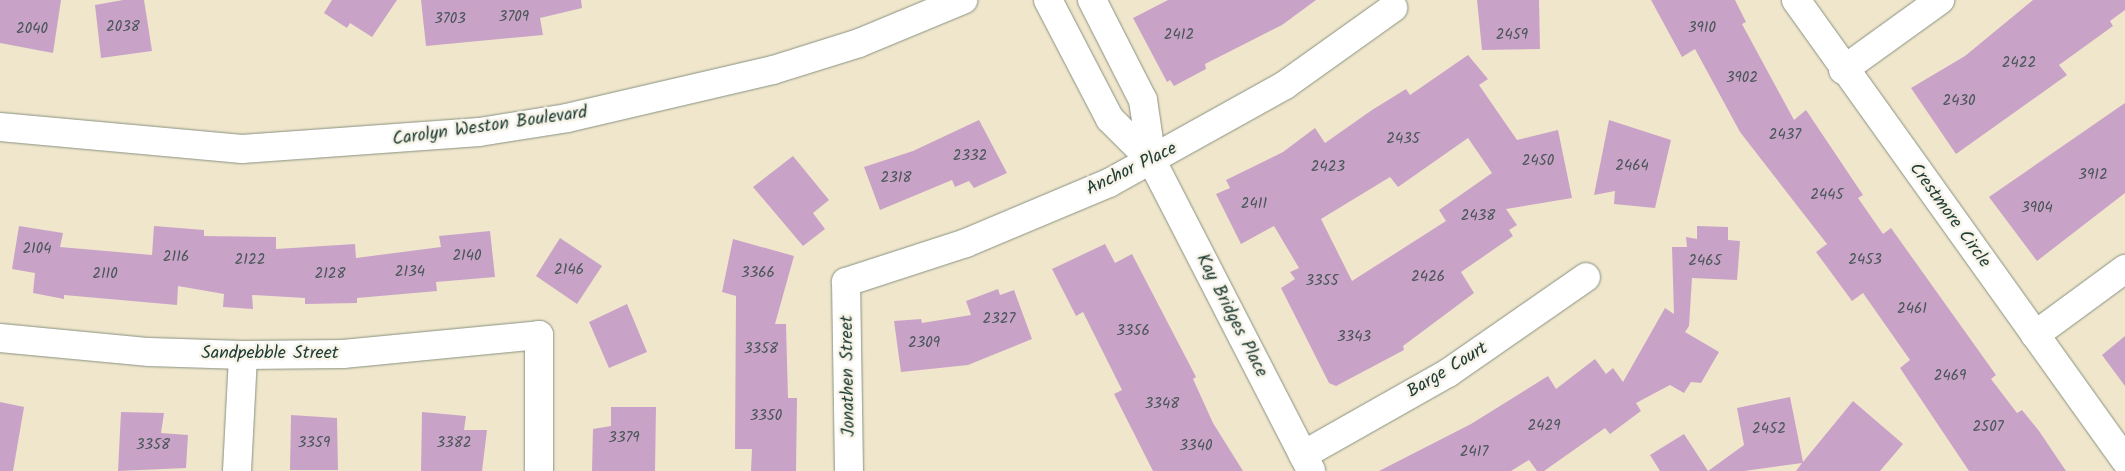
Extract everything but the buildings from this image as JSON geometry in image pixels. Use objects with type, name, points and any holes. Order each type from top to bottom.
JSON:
[{"type":"street","name":"Carolyn Weston Boulevard","points":[[0,127],[242,149],[479,132],[567,118],[773,70],[859,43],[964,0]]},
{"type":"street","name":"Kay Bridges Place","points":[[1048,0],[1110,119],[1152,161],[1307,463]]},
{"type":"street","name":"Kay Bridges Place","points":[[1092,0],[1143,100],[1152,161]]},
{"type":"street","name":"Crestmore Circle","points":[[1796,0],[1843,70],[2125,460]]},
{"type":"street","points":[[1843,70],[1940,0]]},
{"type":"street","name":"Anchor Place","points":[[846,282],[966,243],[1152,161],[1285,85],[1393,8]]},
{"type":"street","points":[[2035,335],[2125,269]]},
{"type":"street","name":"Barge Court","points":[[1307,463],[1448,373],[1586,277]]},
{"type":"street","name":"Jonathen Street","points":[[846,282],[850,471]]},
{"type":"street","name":"Sandpebble Street","points":[[0,338],[149,352],[242,356],[352,353],[539,335],[540,471]]},
{"type":"street","points":[[237,471],[242,356]]}]
